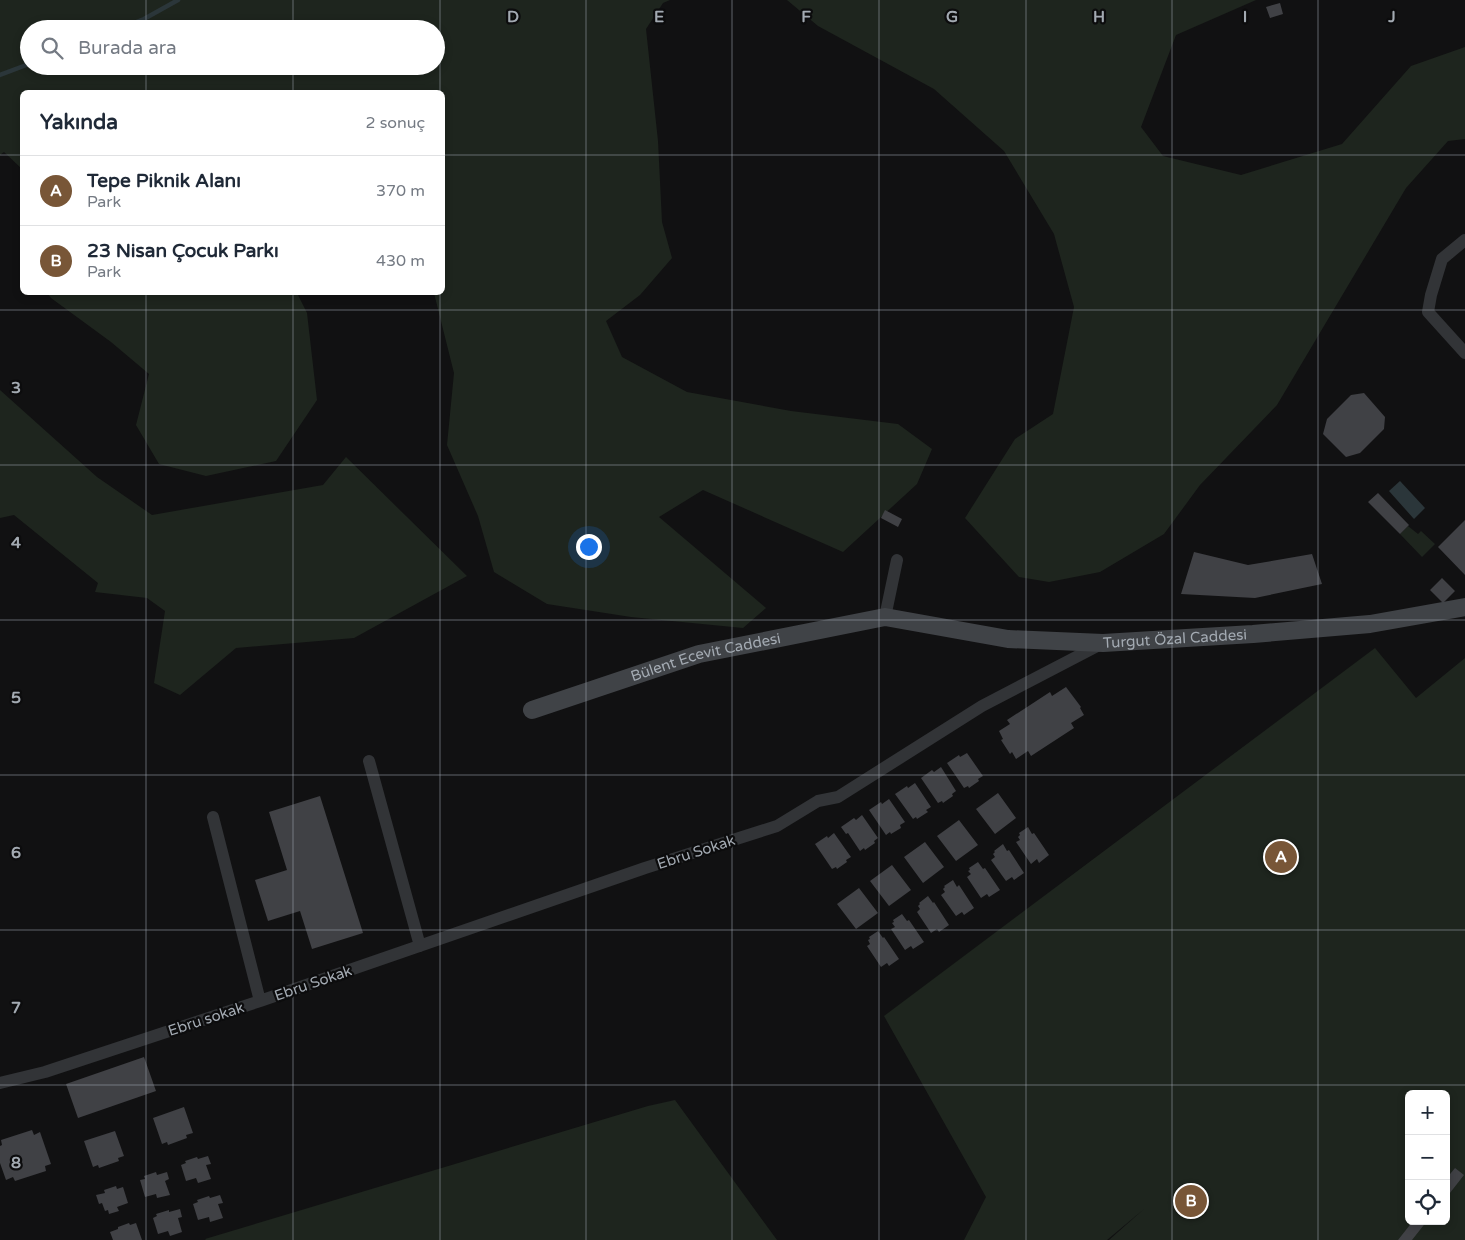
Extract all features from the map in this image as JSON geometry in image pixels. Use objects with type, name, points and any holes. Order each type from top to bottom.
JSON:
[{"type":"street","points":[[1465,240],[1442,260],[1431,295],[1428,312],[1465,353]]},
{"type":"street","points":[[885,617],[897,560]]},
{"type":"street","name":"Turgut Özal Caddesi","points":[[885,617],[1008,639],[1103,643],[1253,634],[1370,624],[1465,607]]},
{"type":"street","name":"Bülent Ecevit Caddesi","points":[[532,710],[699,654],[885,617]]},
{"type":"street","name":"Ebru Sokak","points":[[260,1001],[645,868],[777,826],[818,800],[838,797],[982,706],[1103,643]]},
{"type":"street","points":[[369,761],[420,946]]},
{"type":"street","name":"Ebru sokak","points":[[0,1083],[45,1072],[260,1001],[213,818]]},
{"type":"shaded area","points":[[0,0],[670,0],[663,3],[646,29],[658,141],[662,222],[672,258],[640,295],[606,321],[622,357],[687,392],[791,411],[898,424],[932,449],[917,484],[843,552],[703,490],[659,517],[766,608],[743,628],[631,617],[547,604],[494,572],[478,516],[447,445],[454,373],[434,295],[445,295],[445,90],[20,90],[20,167],[4,152],[0,155]]},
{"type":"shaded area","points":[[787,0],[1256,0],[1176,35],[1141,127],[1163,156],[1241,175],[1342,144],[1411,66],[1465,47],[1465,139],[1448,141],[1406,188],[1277,405],[1200,485],[1164,534],[1100,572],[1049,582],[1019,577],[965,518],[1015,439],[1053,414],[1074,307],[1054,234],[1004,151],[934,89],[818,26]]},
{"type":"shaded area","points":[[49,295],[298,295],[307,313],[317,400],[276,461],[206,476],[159,464],[136,425],[149,374],[111,342]]},
{"type":"shaded area","points":[[0,390],[97,477],[152,515],[323,485],[346,457],[467,576],[354,638],[236,648],[180,695],[154,683],[165,611],[147,598],[95,592],[98,583],[14,515],[0,518]]},
{"type":"shaded area","points":[[1400,481],[1425,508],[1414,519],[1389,491]]},
{"type":"shaded area","points":[[1408,526],[1418,534],[1421,531],[1435,544],[1422,557],[1400,534]]},
{"type":"shaded area","points":[[1375,648],[1416,698],[1465,658],[1465,1240],[1109,1240],[1144,1209],[1107,1240],[964,1240],[986,1197],[884,1016]]},
{"type":"shaded area","points":[[675,1100],[777,1240],[205,1239],[648,1106]]},
{"type":"building","points":[[1280,3],[1283,14],[1270,18],[1266,7]]},
{"type":"building","points":[[1364,393],[1385,417],[1384,429],[1360,453],[1346,457],[1323,434],[1327,419],[1351,395]]},
{"type":"building","points":[[1378,493],[1409,525],[1400,534],[1368,502]]},
{"type":"building","points":[[885,510],[902,519],[898,527],[881,518]]},
{"type":"building","points":[[1465,520],[1465,575],[1438,547]]},
{"type":"building","points":[[1194,552],[1248,565],[1312,554],[1322,584],[1255,598],[1181,594]]},
{"type":"building","points":[[1442,578],[1455,591],[1443,603],[1430,590]]},
{"type":"building","points":[[1066,687],[1081,707],[1084,715],[1071,723],[1074,728],[1031,756],[1028,751],[1016,759],[1012,752],[1010,754],[1001,740],[1003,739],[999,731],[1010,724],[1007,720],[1050,692],[1052,696]]},
{"type":"building","points":[[967,753],[983,776],[969,788],[968,786],[964,788],[947,763],[959,755],[960,757]]},
{"type":"building","points":[[941,767],[956,791],[952,794],[953,796],[943,803],[942,801],[938,803],[921,778],[932,770],[934,772]]},
{"type":"building","points":[[915,783],[931,807],[926,810],[928,812],[917,819],[916,817],[913,819],[895,794]]},
{"type":"building","points":[[998,793],[1016,818],[995,834],[976,809]]},
{"type":"building","points":[[320,796],[363,933],[312,949],[300,911],[268,921],[255,880],[287,870],[269,812]]},
{"type":"building","points":[[889,799],[905,822],[900,825],[901,828],[886,835],[869,810]]},
{"type":"building","points":[[862,815],[878,838],[874,841],[875,843],[860,851],[848,833],[846,834],[841,827]]},
{"type":"building","points":[[959,820],[978,845],[956,861],[937,836]]},
{"type":"building","points":[[1028,827],[1049,855],[1039,863],[1037,859],[1031,864],[1016,842],[1020,840],[1018,837],[1019,833]]},
{"type":"building","points":[[834,833],[851,857],[837,869],[836,867],[832,869],[815,844]]},
{"type":"building","points":[[925,842],[944,867],[923,883],[904,857]]},
{"type":"building","points":[[1003,844],[1024,873],[1014,880],[1012,877],[1006,881],[991,860],[995,857],[994,851]]},
{"type":"building","points":[[978,862],[983,869],[985,868],[1000,890],[989,897],[987,894],[981,898],[967,877],[971,874],[968,871],[970,870],[969,868]]},
{"type":"building","points":[[892,865],[911,890],[889,906],[870,881]]},
{"type":"building","points":[[953,880],[957,887],[959,885],[974,908],[964,915],[962,912],[956,916],[941,895],[945,892],[944,886]]},
{"type":"building","points":[[859,888],[878,913],[856,929],[837,904]]},
{"type":"building","points":[[928,896],[949,925],[939,932],[937,929],[931,933],[917,912],[920,909],[919,903]]},
{"type":"building","points":[[902,914],[907,921],[909,920],[924,942],[913,949],[911,946],[905,950],[891,929],[895,927],[892,923],[894,922],[893,920]]},
{"type":"building","points":[[878,931],[899,959],[889,966],[887,963],[881,967],[867,946],[870,944],[869,937]]},
{"type":"building","points":[[144,1057],[156,1091],[78,1118],[66,1084]]},
{"type":"building","points":[[184,1107],[193,1133],[186,1135],[187,1138],[168,1145],[167,1142],[162,1144],[153,1118]]},
{"type":"building","points":[[32,1130],[34,1135],[40,1132],[51,1164],[45,1166],[46,1171],[15,1181],[13,1177],[6,1180],[0,1163],[1,1140]]},
{"type":"building","points":[[115,1131],[124,1156],[118,1158],[119,1161],[99,1168],[98,1165],[93,1167],[84,1141]]},
{"type":"building","points":[[208,1156],[211,1164],[206,1165],[211,1179],[198,1183],[196,1178],[186,1181],[181,1165],[186,1163],[185,1161],[197,1157],[198,1159]]},
{"type":"building","points":[[1455,1168],[1464,1175],[1450,1193],[1450,1180],[1450,1174]]},
{"type":"building","points":[[156,1172],[157,1175],[167,1172],[169,1179],[165,1181],[170,1195],[157,1198],[156,1194],[145,1197],[140,1180],[145,1179],[144,1176]]},
{"type":"building","points":[[116,1186],[117,1189],[123,1187],[128,1203],[117,1207],[119,1211],[109,1214],[108,1210],[105,1211],[102,1203],[99,1204],[96,1195],[105,1193],[104,1190]]},
{"type":"building","points":[[220,1195],[223,1203],[218,1204],[223,1218],[210,1222],[209,1217],[198,1220],[193,1204],[198,1202],[197,1200],[209,1196],[210,1198]]},
{"type":"building","points":[[180,1209],[182,1217],[178,1218],[182,1232],[170,1236],[168,1231],[158,1234],[153,1218],[157,1216],[156,1214]]},
{"type":"building","points":[[129,1223],[130,1225],[136,1223],[142,1240],[113,1240],[110,1232]]},
{"type":"building","points":[[1410,1225],[1424,1225],[1412,1240],[1398,1240]]},
{"type":"waterway","points":[[142,20],[178,0]]},
{"type":"waterway","points":[[0,75],[20,67]]},
{"type":"place","name":"Tepe Piknik Alanı","points":[[1281,857]]},
{"type":"place","name":"23 Nisan Çocuk Parkı","points":[[1191,1201]]}]
